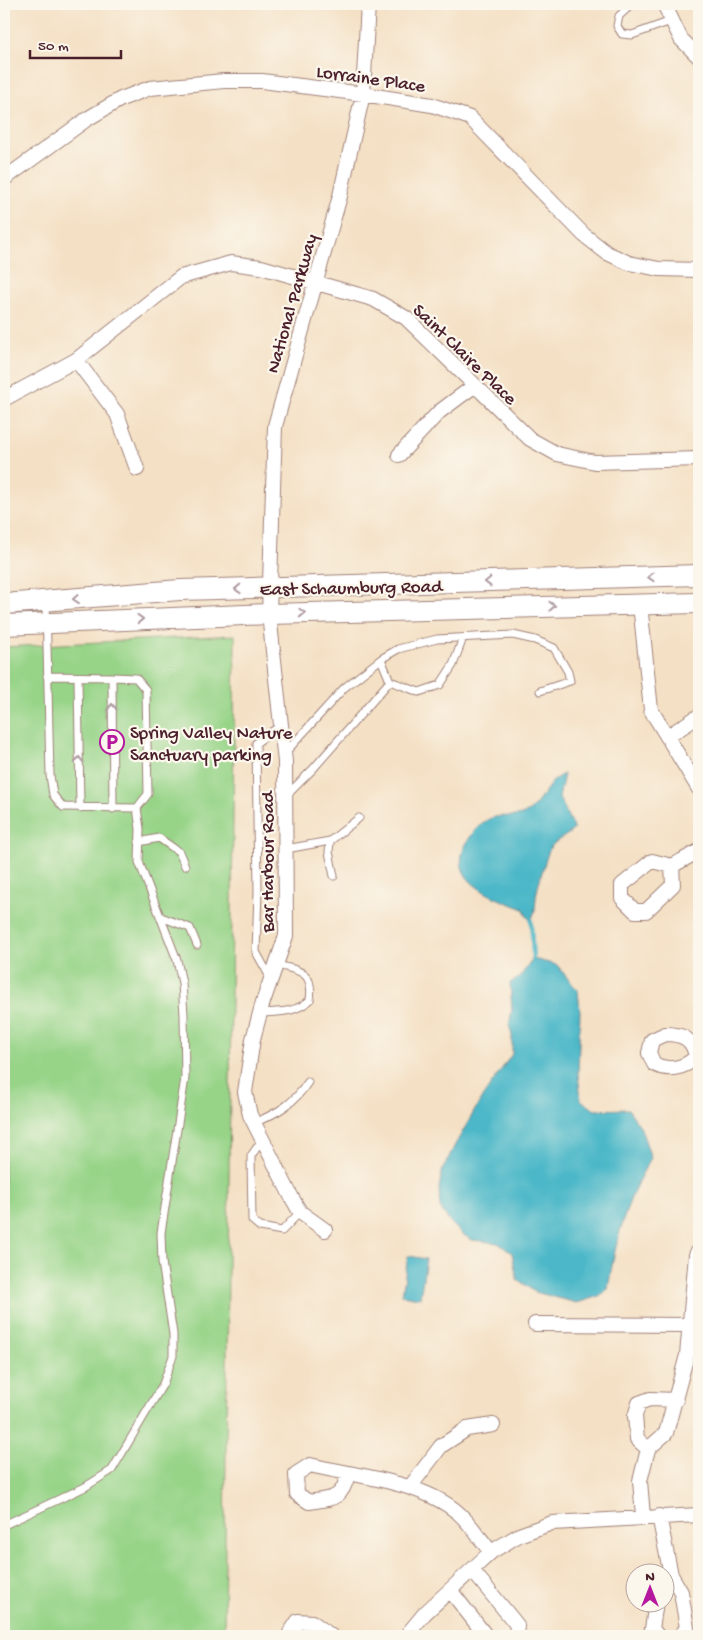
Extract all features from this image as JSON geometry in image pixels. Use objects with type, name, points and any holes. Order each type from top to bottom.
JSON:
[{"type":"main road","name":"East Schaumburg Road","points":[[4,604],[180,590],[699,575]]},
{"type":"main road","name":"East Schaumburg Road","points":[[4,625],[269,614],[699,603]]},
{"type":"street","name":"National Parkway","points":[[269,614],[275,426],[340,196],[363,94],[368,4]]},
{"type":"street","points":[[664,4],[681,39],[699,57]]},
{"type":"street","name":"Lorraine Place","points":[[4,179],[87,118],[121,99],[150,88],[224,81],[262,82],[363,94],[432,105],[470,118],[584,235],[607,253],[629,263],[659,269],[699,270]]},
{"type":"street","name":"Saint Claire Place","points":[[4,399],[76,360],[180,278],[200,270],[231,263],[261,267],[373,299],[406,318],[530,439],[557,454],[594,462],[699,459]]},
{"type":"street","points":[[76,360],[117,414],[137,469]]},
{"type":"street","points":[[399,455],[439,412],[474,386]]},
{"type":"street","points":[[640,604],[651,710],[668,736],[694,765],[699,788]]},
{"type":"street","name":"Bar Harbour Road","points":[[269,614],[284,753],[286,796],[286,936],[252,1039],[246,1084],[250,1114],[300,1212],[325,1230]]},
{"type":"street","points":[[668,736],[699,716]]},
{"type":"street","points":[[672,866],[699,851]]},
{"type":"street","points":[[643,1516],[640,1481],[648,1449],[666,1433],[676,1400],[687,1355],[696,1255],[699,1249]]},
{"type":"street","points":[[535,1324],[689,1326]]},
{"type":"street","points":[[648,1449],[636,1439],[635,1416],[639,1403],[650,1399],[676,1400]]},
{"type":"street","points":[[410,1487],[441,1446],[467,1428],[493,1425]]},
{"type":"street","points":[[348,1474],[410,1487],[438,1499],[457,1512],[491,1552]]},
{"type":"street","points":[[406,1636],[425,1613],[491,1552],[519,1535],[552,1523],[643,1516],[699,1515]]},
{"type":"street","points":[[659,1516],[668,1562]]},
{"type":"street","points":[[472,1570],[517,1625],[516,1636]]},
{"type":"street","points":[[676,1584],[681,1592],[687,1628],[680,1636]]},
{"type":"street","points":[[450,1590],[486,1636]]},
{"type":"street","points":[[655,1612],[652,1629],[658,1636]]},
{"type":"street","points":[[290,1636],[298,1621],[312,1622],[331,1636]]},
{"type":"lane","points":[[632,4],[618,16],[617,26],[622,34],[632,35],[671,20]]},
{"type":"lane","points":[[46,601],[50,775],[53,795],[63,807],[137,808]]},
{"type":"lane","points":[[284,753],[344,688],[398,648],[436,639],[513,634],[535,640],[554,648],[568,672],[570,681],[540,691]]},
{"type":"lane","points":[[381,659],[390,680],[419,692],[440,685],[453,665],[463,638]]},
{"type":"lane","points":[[4,1525],[85,1487],[112,1470],[163,1384],[173,1356],[173,1334],[162,1262],[161,1233],[185,1078],[186,1056],[182,983],[177,960],[139,862],[137,808],[148,794],[146,690],[136,678],[47,676]]},
{"type":"lane","points":[[78,677],[80,808]]},
{"type":"lane","points":[[112,678],[113,809]]},
{"type":"lane","points":[[286,796],[313,769],[390,680]]},
{"type":"lane","points":[[272,979],[256,952],[258,892],[256,744],[281,725]]},
{"type":"lane","points":[[286,848],[330,842],[359,818]]},
{"type":"lane","points":[[139,842],[159,838],[179,852],[185,866]]},
{"type":"lane","points":[[330,842],[329,852],[334,876]]},
{"type":"lane","points":[[161,917],[190,928],[197,945]]},
{"type":"lane","points":[[260,1012],[282,1012],[302,1008],[310,1000],[312,985],[309,977],[296,970],[277,964]]},
{"type":"lane","points":[[254,1123],[282,1111],[299,1095],[308,1082]]},
{"type":"lane","points":[[262,1140],[251,1156],[252,1220],[260,1227],[282,1230],[300,1212]]},
{"type":"green space","points":[[235,635],[224,1636],[4,1636],[4,647]]},
{"type":"water","points":[[564,774],[559,798],[574,829],[555,842],[550,848],[536,894],[535,911],[531,920],[527,917],[524,909],[478,888],[469,880],[463,870],[461,859],[467,842],[480,825],[492,818],[524,814],[535,805],[558,777]]},
{"type":"water","points":[[533,959],[557,965],[578,991],[580,1010],[578,1074],[581,1100],[595,1110],[628,1109],[640,1126],[651,1158],[628,1205],[614,1255],[608,1289],[599,1296],[577,1303],[535,1292],[517,1279],[512,1253],[498,1243],[472,1240],[462,1234],[448,1220],[440,1207],[439,1189],[442,1171],[483,1096],[512,1054],[512,1035],[509,1025],[512,1010],[510,983],[519,978]]},
{"type":"water","points":[[408,1256],[426,1259],[420,1298],[402,1295]]},
{"type":"waterway","points":[[531,920],[533,959]]},
{"type":"place","name":"Spring Valley Nature Sanctuary parking","points":[[112,742]]}]
